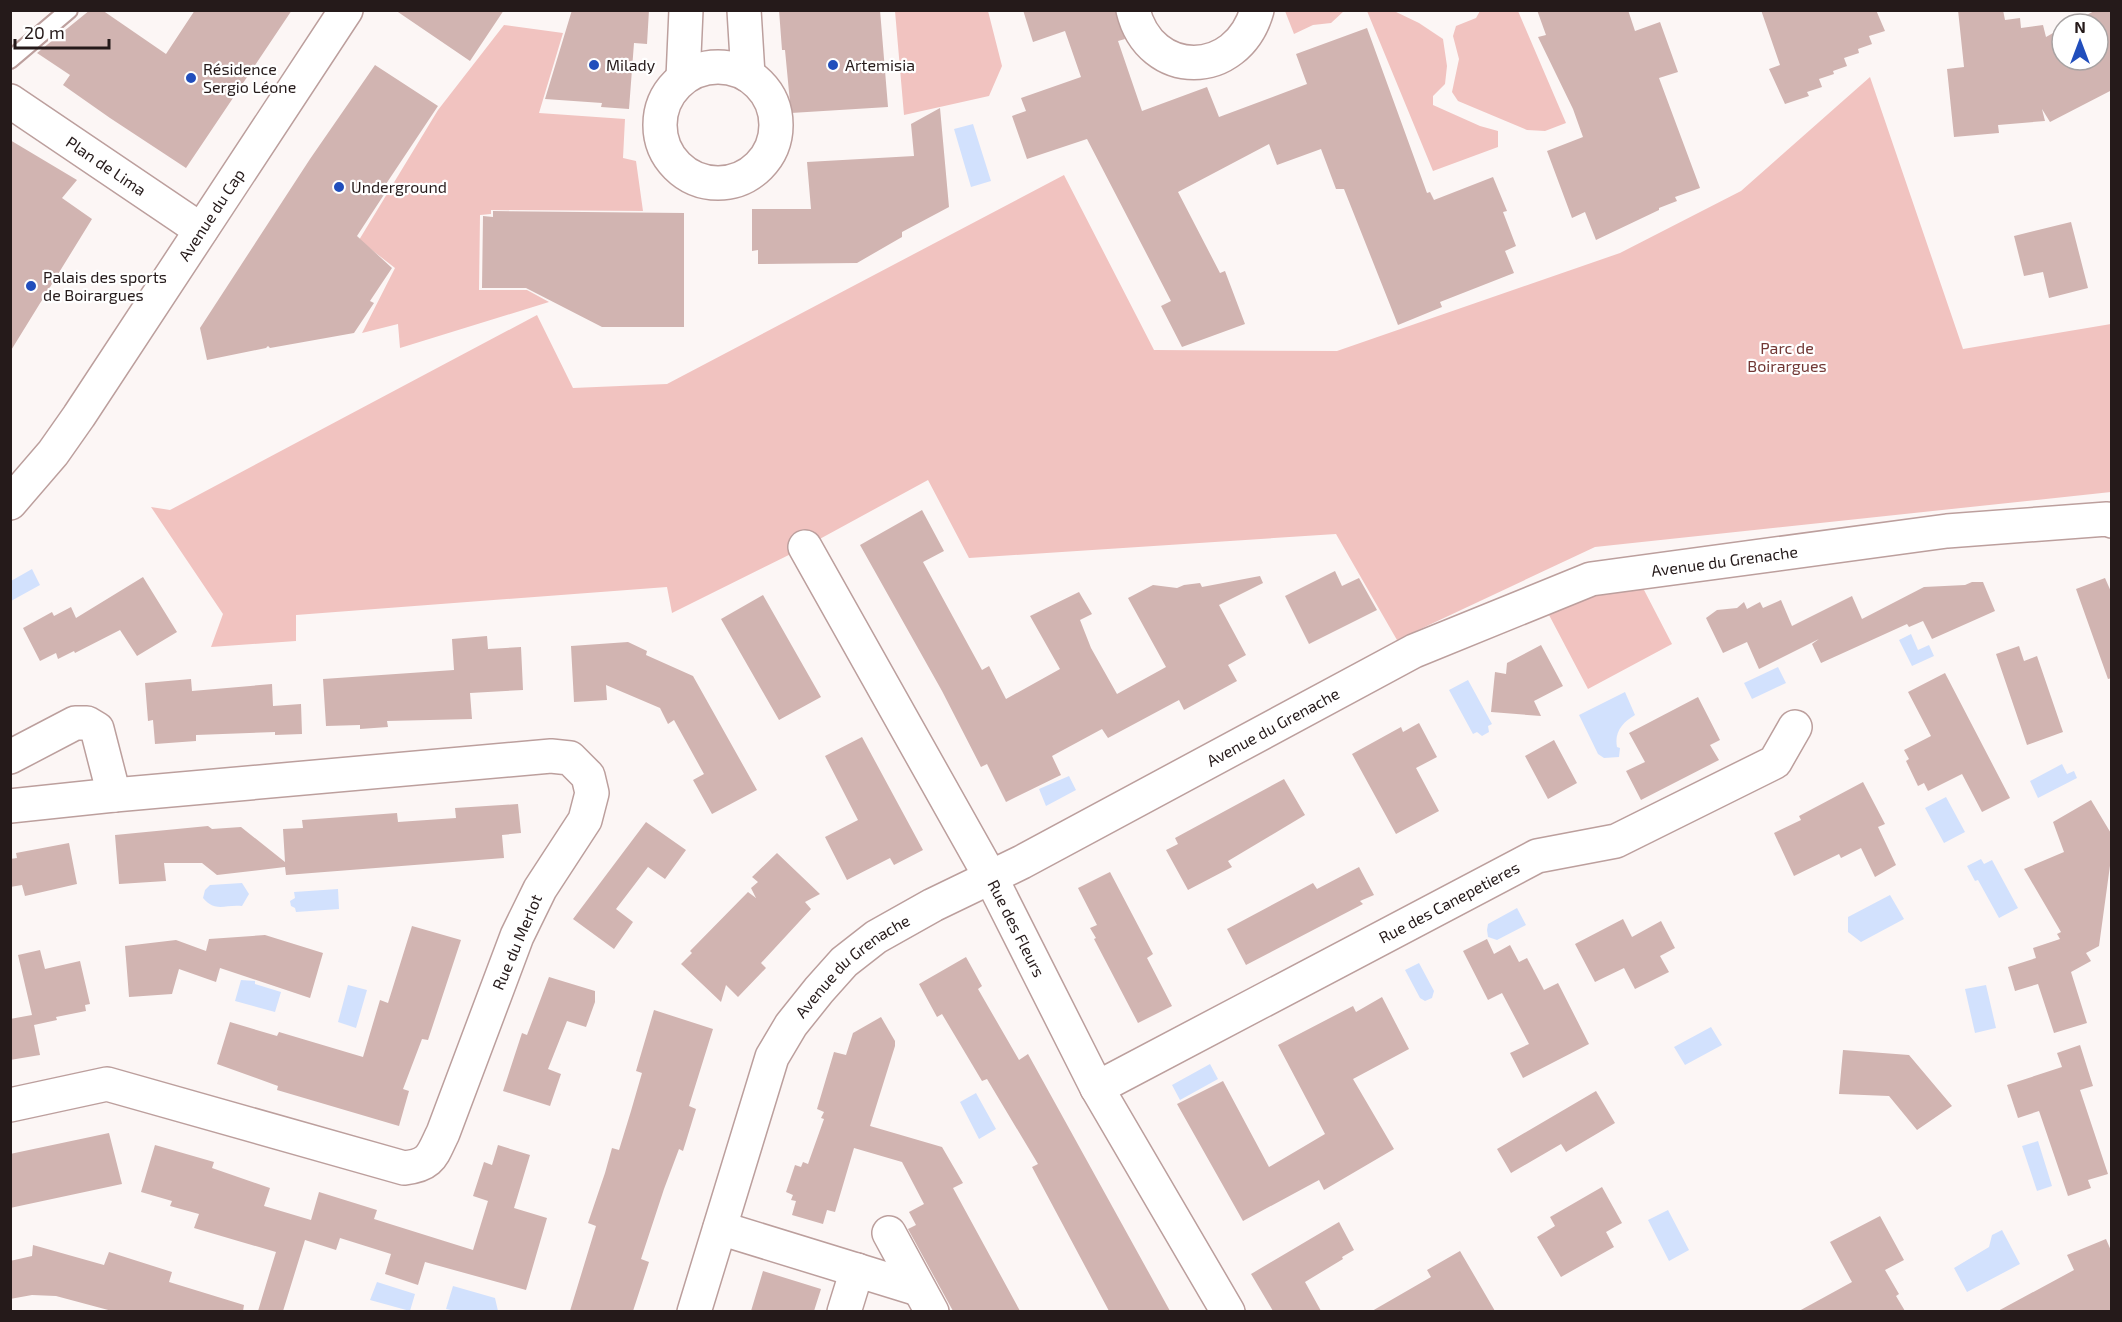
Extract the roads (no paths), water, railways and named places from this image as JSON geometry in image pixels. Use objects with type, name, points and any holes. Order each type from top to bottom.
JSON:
[{"type":"street","name":"Avenue du Cap","points":[[10,503],[66,435],[346,10]]},
{"type":"street","points":[[683,78],[686,10]]},
{"type":"street","points":[[744,10],[748,75]]},
{"type":"street","points":[[1133,10],[1137,24],[1148,42],[1163,54],[1182,62],[1202,63],[1234,50],[1252,26],[1257,10]]},
{"type":"street","points":[[716,67],[732,68],[748,75],[761,85],[776,115],[776,132],[762,162],[749,174],[733,181],[716,182],[698,179],[682,170],[670,157],[662,140],[660,122],[663,105],[671,90],[683,78],[699,70],[716,67]]},
{"type":"street","name":"Plan de Lima","points":[[10,101],[201,230]]},
{"type":"street","name":"Avenue du Grenache","points":[[694,1311],[772,1057],[791,1025],[844,962],[876,937],[933,905],[991,878],[1414,651],[1592,579],[1947,531],[2112,520]]},
{"type":"street","name":"Rue des Fleurs","points":[[805,547],[991,878],[1097,1089],[1228,1311]]},
{"type":"street","points":[[10,757],[75,723],[87,723],[97,729],[114,795]]},
{"type":"street","name":"Rue des Canepetieres","points":[[1097,1089],[1536,856],[1616,841],[1775,762],[1795,727]]},
{"type":"street","name":"Rue du Merlot","points":[[10,806],[550,756],[570,758],[588,776],[592,793],[585,820],[540,889],[517,936],[443,1133],[430,1159],[419,1166],[404,1168],[108,1084],[10,1105]]},
{"type":"street","points":[[720,1228],[857,1270],[925,1300]]},
{"type":"street","points":[[889,1233],[925,1300]]},
{"type":"street","points":[[844,1311],[857,1270]]},
{"type":"lane","points":[[10,60],[69,10]]},
{"type":"water","points":[[973,124],[991,181],[971,187],[954,129]]},
{"type":"water","points":[[32,569],[40,585],[11,601],[11,581]]},
{"type":"water","points":[[1911,634],[1918,650],[1929,645],[1934,656],[1912,666],[1899,640]]},
{"type":"water","points":[[1778,667],[1786,683],[1752,699],[1744,683]]},
{"type":"water","points":[[1468,680],[1492,724],[1488,726],[1489,732],[1482,736],[1477,732],[1473,734],[1449,690]]},
{"type":"water","points":[[1625,692],[1635,715],[1623,724],[1618,732],[1616,742],[1617,747],[1620,748],[1619,757],[1604,758],[1598,754],[1579,715]]},
{"type":"water","points":[[2062,764],[2067,774],[2074,771],[2077,778],[2038,798],[2030,781]]},
{"type":"water","points":[[1069,776],[1076,790],[1046,806],[1039,789]]},
{"type":"water","points":[[1946,797],[1965,832],[1944,843],[1925,808]]},
{"type":"water","points":[[1981,859],[1984,864],[1992,860],[2018,908],[1999,918],[1978,880],[1975,881],[1967,866]]},
{"type":"water","points":[[242,883],[249,894],[242,906],[217,907],[203,898],[205,890],[210,885]]},
{"type":"water","points":[[338,889],[339,909],[296,912],[291,906],[290,901],[295,898],[294,892]]},
{"type":"water","points":[[1890,895],[1904,919],[1861,942],[1848,932],[1848,917]]},
{"type":"water","points":[[1517,908],[1526,925],[1497,940],[1488,937],[1488,924]]},
{"type":"water","points":[[1419,963],[1434,991],[1432,998],[1425,1001],[1420,998],[1405,970]]},
{"type":"water","points":[[241,980],[255,981],[255,984],[281,992],[275,1012],[235,1001]]},
{"type":"water","points":[[348,985],[367,990],[356,1028],[338,1022]]},
{"type":"water","points":[[1986,985],[1996,1028],[1975,1033],[1965,989]]},
{"type":"water","points":[[1711,1027],[1722,1045],[1685,1065],[1674,1047]]},
{"type":"water","points":[[1210,1064],[1218,1079],[1180,1100],[1172,1085]]},
{"type":"water","points":[[976,1093],[996,1129],[979,1139],[960,1102]]},
{"type":"water","points":[[2038,1141],[2052,1186],[2037,1191],[2022,1146]]},
{"type":"water","points":[[1668,1210],[1689,1250],[1669,1261],[1648,1220]]},
{"type":"water","points":[[2002,1230],[2020,1264],[1967,1292],[1954,1268],[1989,1247],[1992,1235]]},
{"type":"water","points":[[377,1282],[415,1294],[410,1311],[370,1300]]},
{"type":"water","points":[[453,1286],[495,1298],[498,1311],[446,1309]]},
{"type":"place","name":"Milady","points":[[594,65]]},
{"type":"place","name":"Artemisia","points":[[833,65]]},
{"type":"place","name":"Résidence Sergio Léone","points":[[191,78]]},
{"type":"place","name":"Underground","points":[[339,187]]},
{"type":"place","name":"Palais des sports de Boirargues","points":[[31,286]]},
{"type":"park label","name":"Parc de Boirargues","points":[[1787,357]]}]
